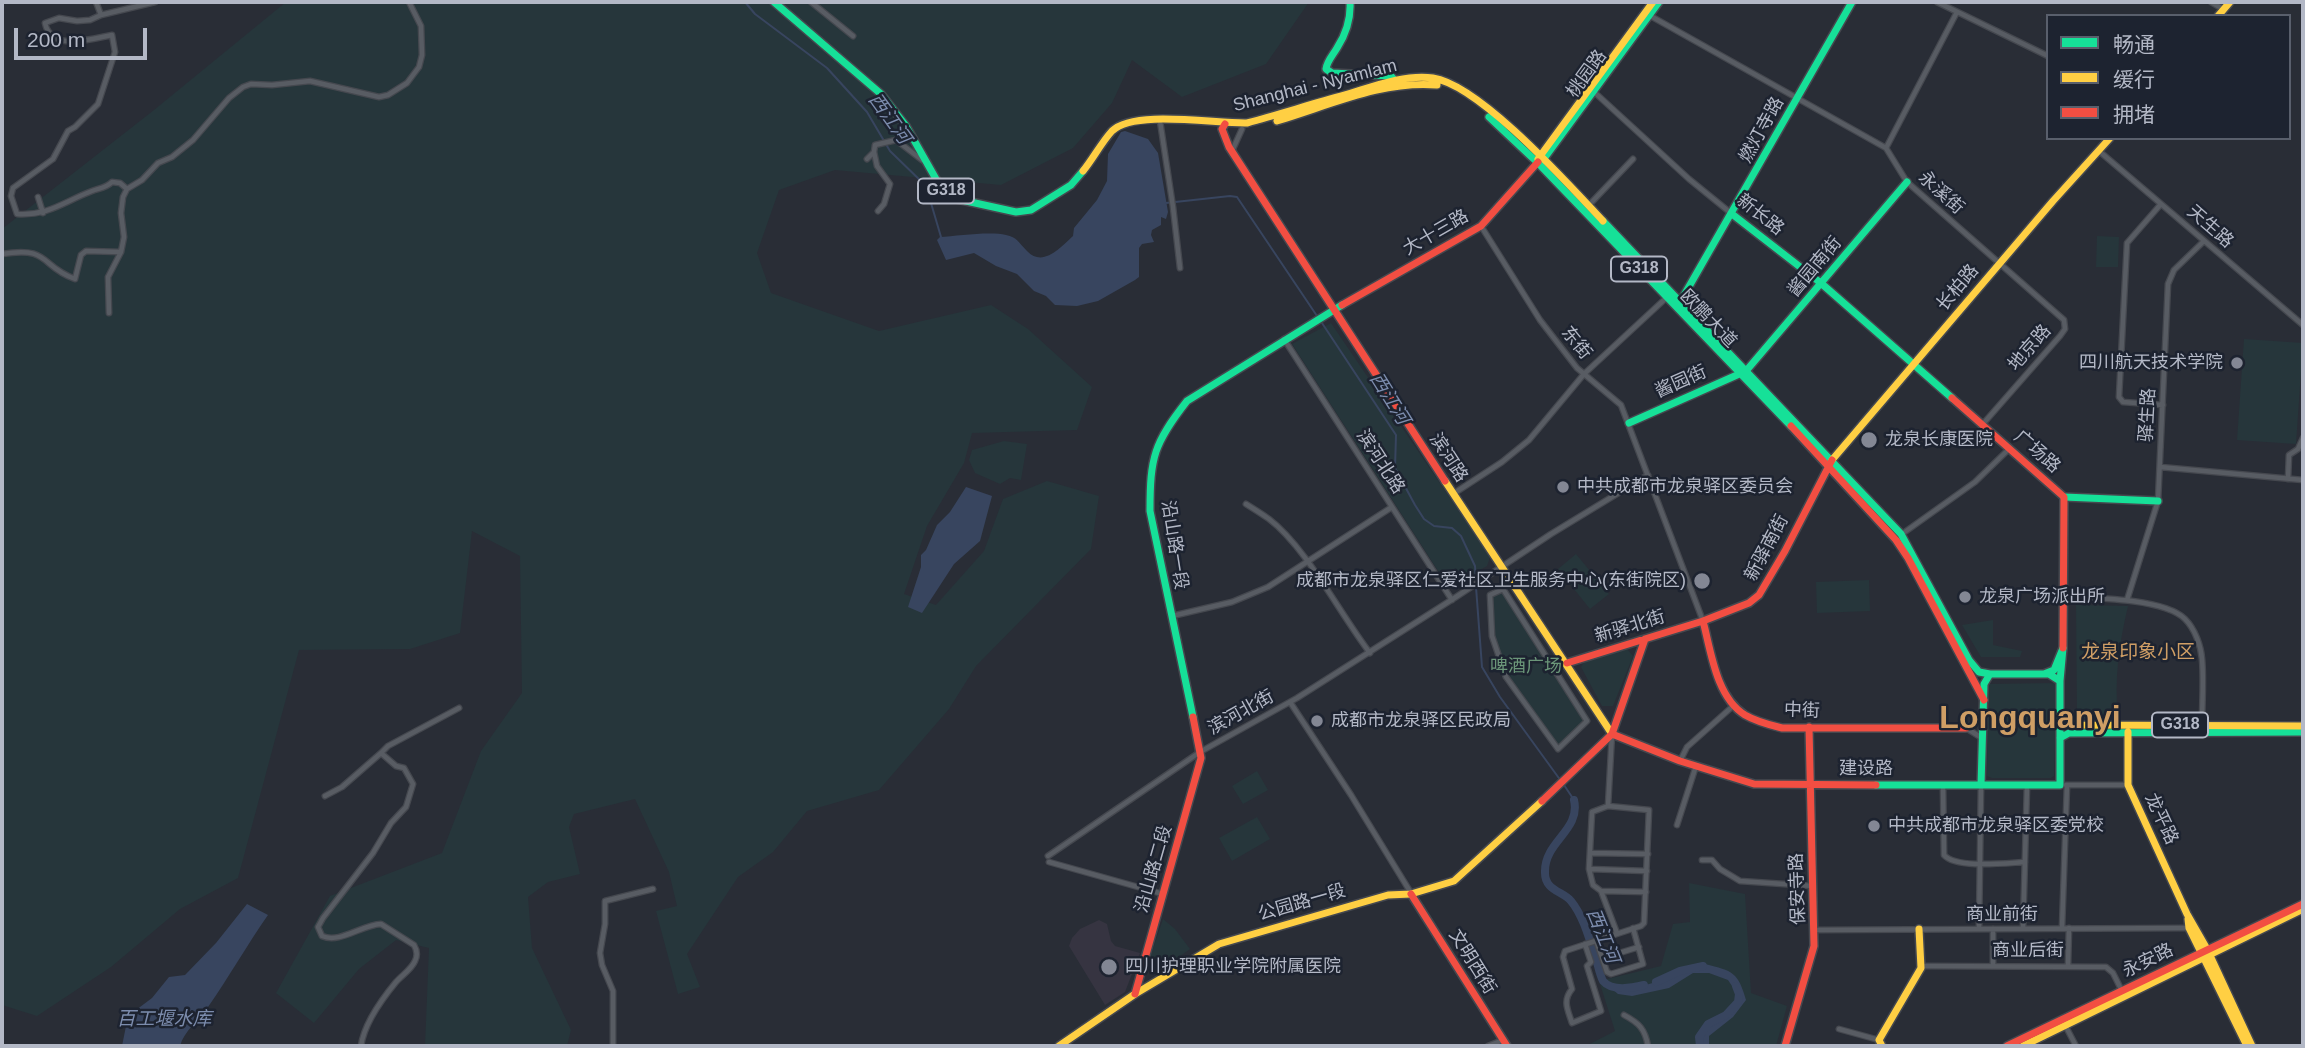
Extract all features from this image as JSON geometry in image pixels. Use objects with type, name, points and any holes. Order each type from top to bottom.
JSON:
[{"type":"main road","name":"Shanghai - Nyamlam","points":[[774,2],[881,94],[906,126],[944,191],[957,199],[1023,212],[1053,198],[1071,185],[1116,127],[1127,123],[1182,118],[1224,127],[1247,123],[1395,81],[1425,77],[1446,81],[1465,90],[1540,161]]},
{"type":"main road","points":[[1350,2],[1350,21],[1340,45],[1326,64],[1326,69],[1332,73],[1391,76],[1395,81]]},
{"type":"main road","points":[[1647,14],[1653,2]]},
{"type":"main road","name":"桃园路","points":[[1540,161],[1647,14],[1659,2]]},
{"type":"main road","name":"燃灯寺路","points":[[1678,305],[1852,2]]},
{"type":"main road","points":[[2220,12],[2230,2]]},
{"type":"main road","name":"欧鹏大道","points":[[1224,127],[1242,130],[1398,86],[1432,83],[1466,96],[1540,161],[1588,206],[1668,295]]},
{"type":"main road","name":"滨河路","points":[[1224,127],[1232,152],[1612,734]]},
{"type":"main road","name":"长柏路","points":[[1831,463],[2108,140]]},
{"type":"main road","name":"欧鹏大道","points":[[1540,161],[1901,534],[1969,660],[1979,672],[1990,674]]},
{"type":"main road","name":"大十三路","points":[[1302,329],[1481,226],[1540,161]]},
{"type":"main road","name":"酱园南街","points":[[1743,372],[1822,284],[1907,182]]},
{"type":"main road","name":"新长路","points":[[1732,214],[1822,284],[1913,366]]},
{"type":"main road","name":"沿山路一段","points":[[1200,752],[1150,511],[1150,477],[1156,447],[1187,401],[1302,329]]},
{"type":"main road","name":"广场路","points":[[1913,366],[2064,497],[2063,648],[2060,681],[2063,785]]},
{"type":"main road","name":"酱园街","points":[[1629,423],[1743,372]]},
{"type":"main road","name":"欧鹏大道","points":[[1831,463],[1908,558],[1984,700]]},
{"type":"main road","name":"新驿南街","points":[[1703,621],[1749,603],[1759,595],[1786,551],[1831,463]]},
{"type":"main road","points":[[2064,497],[2158,501]]},
{"type":"main road","points":[[1703,621],[1725,692],[1733,706]]},
{"type":"main road","name":"新驿北街","points":[[1567,663],[1703,621]]},
{"type":"main road","points":[[1612,734],[1644,639]]},
{"type":"main road","points":[[2042,674],[2054,670],[2063,648]]},
{"type":"main road","points":[[1981,785],[1985,679],[1990,674],[2042,674],[2053,675],[2060,681]]},
{"type":"main road","name":"中街","points":[[1733,706],[1761,722],[1783,728],[1822,724],[1966,728]]},
{"type":"main road","name":"G318","points":[[2060,715],[2065,722],[2080,726],[2303,726]]},
{"type":"main road","name":"保安寺路","points":[[1785,1046],[1814,946],[1809,727]]},
{"type":"main road","name":"龙平路","points":[[2128,732],[2128,785],[2252,1046]]},
{"type":"main road","name":"G318","points":[[2060,738],[2069,733],[2303,732]]},
{"type":"main road","name":"建设路","points":[[1612,734],[1680,761],[1754,784],[2063,785]]},
{"type":"main road","name":"公园路一段","points":[[1059,1046],[1135,995],[1219,944],[1388,895],[1411,894],[1454,881],[1549,796],[1612,734]]},
{"type":"main road","name":"沿山路二段","points":[[1135,995],[1201,758],[1200,752]]},
{"type":"main road","name":"文明西街","points":[[1411,894],[1505,1043]]},
{"type":"main road","name":"永安路","points":[[2007,1046],[2064,1023],[2122,991],[2206,953],[2303,904]]},
{"type":"main road","name":"龙平路","points":[[2187,914],[2189,928],[2206,953],[2247,1046]]},
{"type":"main road","points":[[1881,1043],[1921,966],[1919,929]]},
{"type":"main road","points":[[2023,1046],[2206,953]]},
{"type":"street","points":[[96,2],[101,15]]},
{"type":"street","points":[[127,188],[112,182],[107,187],[62,206],[30,215],[17,214],[11,196],[13,188],[53,159],[68,131],[98,104],[115,52],[111,34],[74,42],[66,41],[47,32],[45,23],[59,18],[90,20],[155,2]]},
{"type":"street","points":[[110,313],[108,277],[121,252],[124,236],[121,213],[127,188],[142,180],[158,163],[172,157],[193,140],[229,98],[251,84],[310,81],[379,97],[388,95],[407,83],[419,67],[422,55],[421,26],[409,2]]},
{"type":"street","points":[[811,2],[853,36]]},
{"type":"street","points":[[1937,2],[2046,55]]},
{"type":"street","points":[[2211,2],[2220,12]]},
{"type":"street","points":[[1886,148],[1957,12]]},
{"type":"street","name":"永溪街","points":[[1647,14],[1886,148],[1907,182],[2000,263]]},
{"type":"street","name":"新长路","points":[[1592,89],[1689,179],[1732,214]]},
{"type":"street","points":[[1162,121],[1180,268]]},
{"type":"street","points":[[1232,152],[1242,130]]},
{"type":"street","points":[[878,211],[884,204],[890,184],[877,166],[875,145],[895,140],[928,165]]},
{"type":"street","name":"天生路","points":[[2099,150],[2303,325]]},
{"type":"street","points":[[867,159],[874,152]]},
{"type":"street","points":[[1588,206],[1633,159]]},
{"type":"street","points":[[38,197],[43,213]]},
{"type":"street","points":[[2161,204],[2127,243],[2121,309],[2119,397],[2123,402],[2163,405]]},
{"type":"street","name":"东街","points":[[1481,226],[1540,320],[1577,368],[1621,405],[1703,621]]},
{"type":"street","name":"驿生路","points":[[2127,600],[2158,501],[2168,284],[2174,270],[2204,241]]},
{"type":"street","points":[[2,254],[27,251],[36,253],[75,279],[81,255],[86,251],[121,252]]},
{"type":"street","name":"地京路","points":[[1982,426],[2060,336],[2066,325],[2064,320],[2000,263]]},
{"type":"street","points":[[1453,494],[1502,462],[1529,440],[1584,374],[1668,295]]},
{"type":"street","name":"滨河北路","points":[[1284,340],[1454,599]]},
{"type":"street","points":[[2288,479],[2289,455],[2298,449],[2303,438]]},
{"type":"street","points":[[1901,534],[1975,482],[2009,449]]},
{"type":"street","points":[[2160,467],[2303,480]]},
{"type":"street","name":"滨河北街","points":[[1163,894],[1049,859],[1200,752],[1370,653],[1551,534],[1648,475]]},
{"type":"street","points":[[1246,504],[1270,520],[1306,560],[1370,653]]},
{"type":"street","points":[[1171,616],[1232,601],[1268,587],[1392,507]]},
{"type":"street","points":[[1503,589],[1587,721],[1558,749],[1507,677],[1492,636],[1490,595],[1503,589]]},
{"type":"street","points":[[2063,597],[2127,600],[2157,606],[2185,618],[2197,638],[2202,658],[2202,725]]},
{"type":"street","points":[[1290,702],[1411,894]]},
{"type":"street","points":[[1680,761],[1687,747],[1733,706]]},
{"type":"street","points":[[325,796],[342,787],[388,746],[459,708]]},
{"type":"street","points":[[1966,728],[1978,723],[1983,711]]},
{"type":"street","points":[[1966,728],[1974,731],[1983,740]]},
{"type":"street","points":[[1608,806],[1612,734]]},
{"type":"street","points":[[361,1046],[363,1034],[374,1016],[397,981],[415,963],[416,949],[381,924],[330,939],[322,936],[318,927],[405,807],[413,784],[404,768],[396,766],[381,753]]},
{"type":"street","points":[[1677,825],[1696,766]]},
{"type":"street","points":[[1943,785],[1944,855],[1953,862],[2025,862]]},
{"type":"street","points":[[1979,929],[1981,785]]},
{"type":"street","points":[[2062,928],[2063,785]]},
{"type":"street","name":"建设路","points":[[2063,785],[2128,785]]},
{"type":"street","points":[[2023,928],[2026,786]]},
{"type":"street","points":[[1590,942],[1591,962],[1587,966],[1601,1011],[1572,1023],[1565,1002],[1572,989],[1563,957],[1565,951],[1590,942],[1633,928],[1644,923],[1649,810],[1608,806],[1592,813],[1589,869],[1593,885],[1601,891],[1617,933]]},
{"type":"street","points":[[1590,853],[1648,854]]},
{"type":"street","points":[[1702,860],[1712,860],[1720,870],[1740,881],[1813,886]]},
{"type":"street","points":[[1589,869],[1647,871]]},
{"type":"street","points":[[613,1046],[613,991],[600,953],[606,924],[605,901],[653,889]]},
{"type":"street","points":[[1601,891],[1646,892]]},
{"type":"street","points":[[1590,942],[1603,958],[1607,972],[1611,974],[1643,964],[1633,928]]},
{"type":"street","points":[[2068,965],[2069,928]]},
{"type":"street","name":"商业前街","points":[[1815,930],[2189,928]]},
{"type":"street","points":[[1993,929],[1993,966]]},
{"type":"street","points":[[1603,958],[1639,947]]},
{"type":"street","name":"商业后街","points":[[1921,966],[2106,967],[2113,973],[2122,991]]},
{"type":"street","points":[[1624,1015],[1636,1021],[1645,1031],[1648,1046]]},
{"type":"street","points":[[2064,1023],[2076,1046]]},
{"type":"street","points":[[1839,1029],[1881,1043]]},
{"type":"street","points":[[1488,1046],[1505,1043]]},
{"type":"shaded area","name":"四川护理职业学院附属医院","points":[[1099,920],[1107,924],[1115,946],[1140,953],[1125,992],[1105,1005],[1069,946],[1080,929]]},
{"type":"green space","points":[[286,2],[1309,2],[1266,64],[1182,97],[1132,60],[1112,103],[1073,148],[1001,185],[835,170],[779,190],[757,253],[771,293],[879,331],[991,305],[1028,329],[1092,387],[1077,430],[972,433],[964,463],[927,526],[904,594],[936,605],[984,551],[1003,499],[1047,481],[1099,496],[1091,549],[976,666],[949,709],[879,790],[807,811],[773,852],[738,877],[687,954],[700,987],[678,994],[656,911],[677,906],[669,872],[635,799],[574,814],[569,827],[580,874],[548,882],[528,897],[532,948],[571,1030],[567,1046],[425,1046],[429,948],[396,940],[359,969],[314,1023],[276,993],[330,896],[442,853],[481,751],[522,693],[520,556],[472,531],[460,633],[410,649],[299,650],[238,878],[180,909],[111,967],[37,1016],[2,1005],[2,229]]},
{"type":"green space","points":[[2097,236],[2119,237],[2118,267],[2096,267]]},
{"type":"green space","points":[[1331,323],[1490,557],[1487,566],[1449,588],[1292,344]]},
{"type":"green space","points":[[2244,339],[2303,343],[2296,444],[2237,440]]},
{"type":"green space","points":[[1004,441],[1027,444],[1021,480],[1010,478],[1000,484],[975,473],[969,460],[972,450]]},
{"type":"green space","points":[[1576,554],[1609,594],[1590,609],[1558,569]]},
{"type":"green space","points":[[1869,580],[1870,611],[1817,613],[1816,582]]},
{"type":"green space","name":"啤酒广场","points":[[1503,589],[1587,721],[1558,749],[1506,677],[1492,636],[1490,595]]},
{"type":"green space","points":[[2076,605],[2128,606],[2118,662],[2118,718],[2077,718]]},
{"type":"green space","points":[[1993,620],[1993,645],[2022,651],[2020,657],[1981,657],[1962,625]]},
{"type":"green space","points":[[1627,649],[1633,656],[1613,706],[1602,706],[1581,667],[1584,662]]},
{"type":"green space","points":[[2057,683],[2054,776],[1987,776],[1988,684]]},
{"type":"green space","points":[[1257,771],[1268,790],[1243,804],[1232,786]]},
{"type":"green space","points":[[1257,817],[1270,839],[1232,861],[1219,838]]},
{"type":"green space","points":[[1689,883],[1745,894],[1751,993],[1787,1006],[1776,1046],[1586,1046],[1615,1031],[1599,981],[1661,966],[1673,924],[1690,922]]},
{"type":"green space","points":[[1163,919],[1175,929],[1190,949],[1158,972],[1149,961]]},
{"type":"water","points":[[1121,132],[1148,139],[1158,153],[1168,212],[1166,219],[1161,217],[1161,225],[1152,230],[1154,242],[1142,244],[1139,248],[1139,277],[1135,280],[1098,301],[1077,306],[1055,305],[1046,296],[1034,291],[1017,274],[974,253],[946,260],[937,240],[940,237],[983,234],[1010,236],[1033,256],[1045,257],[1052,254],[1073,236],[1074,228],[1097,200],[1107,181],[1108,154]]},
{"type":"water","points":[[966,487],[992,496],[980,541],[954,564],[922,613],[908,607],[921,567],[921,555],[937,525],[950,512]]},
{"type":"water","name":"百工堰水库","points":[[247,904],[268,915],[180,1046],[122,1046],[128,1016],[152,998],[169,977],[185,975],[216,943]]},
{"type":"water","points":[[1705,964],[1733,974],[1746,1000],[1733,1017],[1709,1036],[1709,1046],[1697,1046],[1696,1038],[1704,1026],[1721,1019],[1740,998],[1728,980],[1709,973],[1693,973],[1669,988],[1632,996],[1618,994],[1611,988],[1647,985]]},
{"type":"waterway","name":"西江河","points":[[745,2],[755,14],[827,68],[867,112],[890,151],[926,186],[941,237]]},
{"type":"waterway","name":"西江河","points":[[1166,203],[1237,197],[1317,316]]},
{"type":"waterway","name":"西江河","points":[[1320,320],[1396,435],[1395,468],[1415,505],[1424,519],[1434,526],[1452,528],[1461,536],[1475,566],[1476,582]]},
{"type":"waterway","name":"西江河","points":[[1476,587],[1482,667],[1500,697],[1561,781]]},
{"type":"waterway","name":"西江河","points":[[1564,785],[1574,800]]},
{"type":"waterway","name":"西江河","points":[[1574,800],[1572,820],[1551,851],[1545,871],[1546,878],[1551,887],[1568,898],[1576,908],[1603,981],[1617,988],[1644,985]]},
{"type":"waterway","name":"西江河","points":[[1656,982],[1680,971],[1703,966]]},
{"type":"waterway","name":"西江河","points":[[1700,1046],[1699,1037],[1708,1024],[1726,1015],[1738,1002],[1736,986]]},
{"type":"traffic: fast","points":[[774,2],[881,94],[906,126],[936,179],[945,191],[957,199],[1016,212],[1031,210],[1071,185],[1083,171]]},
{"type":"traffic: fast","points":[[1350,2],[1345,32],[1326,69],[1332,73],[1391,76],[1395,81]]},
{"type":"traffic: fast","points":[[1543,160],[1659,2]]},
{"type":"traffic: fast","points":[[1679,304],[1852,2]]},
{"type":"traffic: fast","points":[[1489,117],[1539,164],[1791,426]]},
{"type":"traffic: fast","points":[[1629,423],[1746,371],[1907,182]]},
{"type":"traffic: fast","points":[[1732,214],[1822,284],[1952,398]]},
{"type":"traffic: fast","points":[[1603,221],[1901,534],[1969,660],[1979,672],[1990,674]]},
{"type":"traffic: fast","points":[[1193,717],[1150,511],[1151,477],[1156,452],[1167,428],[1187,401],[1342,305]]},
{"type":"traffic: fast","points":[[2064,497],[2158,501]]},
{"type":"traffic: fast","points":[[2044,674],[2054,670],[2063,648],[2060,681]]},
{"type":"traffic: fast","points":[[1990,674],[2049,674],[2060,681],[2060,785],[1981,785],[1984,684],[1990,674]]},
{"type":"traffic: fast","points":[[2060,738],[2069,733],[2303,732]]},
{"type":"traffic: fast","points":[[1876,785],[1981,785]]},
{"type":"traffic: slow","points":[[1538,159],[1653,2]]},
{"type":"traffic: slow","points":[[2220,14],[2230,2]]},
{"type":"traffic: slow","points":[[1083,171],[1112,131],[1123,124],[1156,119],[1247,123],[1388,82],[1433,78],[1475,98],[1498,117],[1547,162],[1603,221]]},
{"type":"traffic: slow","points":[[1277,121],[1376,90],[1417,84],[1437,85]]},
{"type":"traffic: slow","points":[[1832,460],[2108,140]]},
{"type":"traffic: slow","points":[[1445,481],[1612,734]]},
{"type":"traffic: slow","points":[[2060,715],[2065,722],[2080,725],[2303,726]]},
{"type":"traffic: slow","points":[[2128,732],[2128,785],[2252,1046]]},
{"type":"traffic: slow","points":[[1059,1046],[1135,994],[1219,944],[1388,895],[1411,894],[1454,881],[1542,801]]},
{"type":"traffic: slow","points":[[2023,1046],[2301,910],[2302,907]]},
{"type":"traffic: slow","points":[[2188,919],[2189,928],[2247,1046]]},
{"type":"traffic: slow","points":[[1882,1046],[1879,1040],[1921,968],[1919,929]]},
{"type":"traffic: jam","points":[[1225,124],[1222,129],[1229,147],[1445,481]]},
{"type":"traffic: jam","points":[[1342,305],[1481,226],[1538,162]]},
{"type":"traffic: jam","points":[[1952,398],[2064,497],[2063,648]]},
{"type":"traffic: jam","points":[[1791,426],[1896,540],[1984,700]]},
{"type":"traffic: jam","points":[[1567,663],[1703,621],[1749,603],[1759,595],[1785,551],[1832,460]]},
{"type":"traffic: jam","points":[[1703,621],[1716,672],[1727,697],[1735,707],[1754,720],[1782,728],[1966,728]]},
{"type":"traffic: jam","points":[[1542,801],[1612,734],[1645,639]]},
{"type":"traffic: jam","points":[[1135,994],[1201,758],[1193,717]]},
{"type":"traffic: jam","points":[[1785,1046],[1814,946],[1809,727]]},
{"type":"traffic: jam","points":[[1612,734],[1680,761],[1754,784],[1876,785]]},
{"type":"traffic: jam","points":[[1411,894],[1507,1046]]},
{"type":"traffic: jam","points":[[2007,1046],[2303,904]]},
{"type":"place","name":"四川航天技术学院","points":[[2237,363]]},
{"type":"place","name":"龙泉长康医院","points":[[1869,440]]},
{"type":"place","name":"中共成都市龙泉驿区委员会","points":[[1563,487]]},
{"type":"place","name":"成都市龙泉驿区仁爱社区卫生服务中心(东街院区)","points":[[1702,581]]},
{"type":"place","name":"龙泉广场派出所","points":[[1965,597]]},
{"type":"place","name":"成都市龙泉驿区民政局","points":[[1317,721]]},
{"type":"place","name":"中共成都市龙泉驿区委党校","points":[[1874,826]]},
{"type":"place","name":"四川护理职业学院附属医院","points":[[1109,967]]},
{"type":"district","name":"龙泉印象小区","points":[[2138,653]]},
{"type":"district","name":"Longquanyi","points":[[2030,719]]}]
